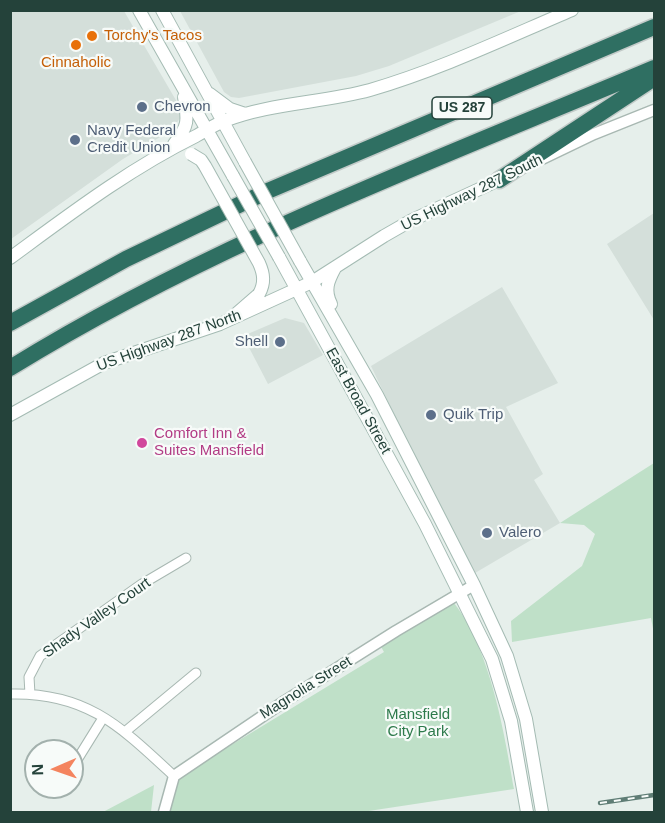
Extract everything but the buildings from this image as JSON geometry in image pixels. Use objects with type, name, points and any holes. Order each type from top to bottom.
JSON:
[{"type":"highway","name":"US 287","points":[[10,323],[126,259],[223,212],[654,27]]},
{"type":"highway","name":"US 287","points":[[10,368],[71,331],[242,243],[654,68]]},
{"type":"highway","points":[[499,180],[654,78]]},
{"type":"main road","name":"East Broad Street","points":[[139,10],[297,289],[461,593],[492,659],[511,721],[527,813]]},
{"type":"main road","name":"East Broad Street","points":[[162,10],[222,122],[376,395],[474,585],[507,656],[526,719],[542,813]]},
{"type":"main road","points":[[10,258],[108,186],[171,148],[222,122],[245,114],[339,98],[370,90],[404,79],[572,10]]},
{"type":"main road","points":[[171,148],[184,132],[187,122],[183,90]]},
{"type":"main road","points":[[207,91],[219,102],[245,114]]},
{"type":"main road","points":[[171,148],[191,154],[201,160],[263,274],[264,283],[259,294],[231,319]]},
{"type":"main road","name":"US Highway 287 South","points":[[297,289],[412,220],[499,180]]},
{"type":"main road","points":[[335,320],[326,290],[336,267]]},
{"type":"main road","name":"US Highway 287 North","points":[[10,415],[104,363],[231,319],[297,289]]},
{"type":"main road","points":[[360,404],[376,395]]},
{"type":"main road","points":[[425,524],[438,516]]},
{"type":"main road","points":[[492,659],[507,656]]},
{"type":"main road","points":[[511,721],[526,719]]},
{"type":"street","name":"US Highway 287 South","points":[[499,180],[594,134],[654,110]]},
{"type":"street","name":"Shady Valley Court","points":[[30,694],[29,677],[40,656],[142,584],[186,558]]},
{"type":"street","name":"Magnolia Street","points":[[174,776],[285,701],[474,585]]},
{"type":"street","points":[[126,731],[196,673]]},
{"type":"street","points":[[10,694],[67,699],[126,731],[174,776],[164,813]]},
{"type":"street","points":[[84,749],[103,718]]},
{"type":"shaded area","points":[[11,10],[124,11],[177,102],[180,118],[172,130],[123,159],[11,239]]},
{"type":"shaded area","points":[[180,11],[521,11],[389,66],[356,76],[239,98],[231,97],[224,92]]},
{"type":"shaded area","points":[[654,213],[654,320],[607,244]]},
{"type":"shaded area","points":[[502,287],[558,383],[506,407],[543,474],[534,480],[560,523],[475,573],[431,492],[371,366]]},
{"type":"shaded area","points":[[285,318],[304,323],[323,355],[268,384],[243,336]]},
{"type":"green space","points":[[654,463],[654,634],[651,618],[512,642],[511,621],[582,566],[595,534],[584,525],[560,523]]},
{"type":"green space","name":"Mansfield City Park","points":[[447,595],[462,614],[484,660],[499,714],[514,789],[362,812],[169,812],[177,778],[384,652],[376,638]]},
{"type":"green space","points":[[154,785],[151,812],[103,812]]},
{"type":"railway","points":[[600,803],[654,795]]},
{"type":"place","name":"Torchy's Tacos","points":[[92,36]]},
{"type":"place","name":"Cinnaholic","points":[[76,45]]},
{"type":"place","name":"Chevron","points":[[142,107]]},
{"type":"place","name":"Navy Federal Credit Union","points":[[75,140]]},
{"type":"place","name":"Shell","points":[[280,342]]},
{"type":"place","name":"Quik Trip","points":[[431,415]]},
{"type":"place","name":"Comfort Inn & Suites Mansfield","points":[[142,443]]},
{"type":"place","name":"Valero","points":[[487,533]]}]
